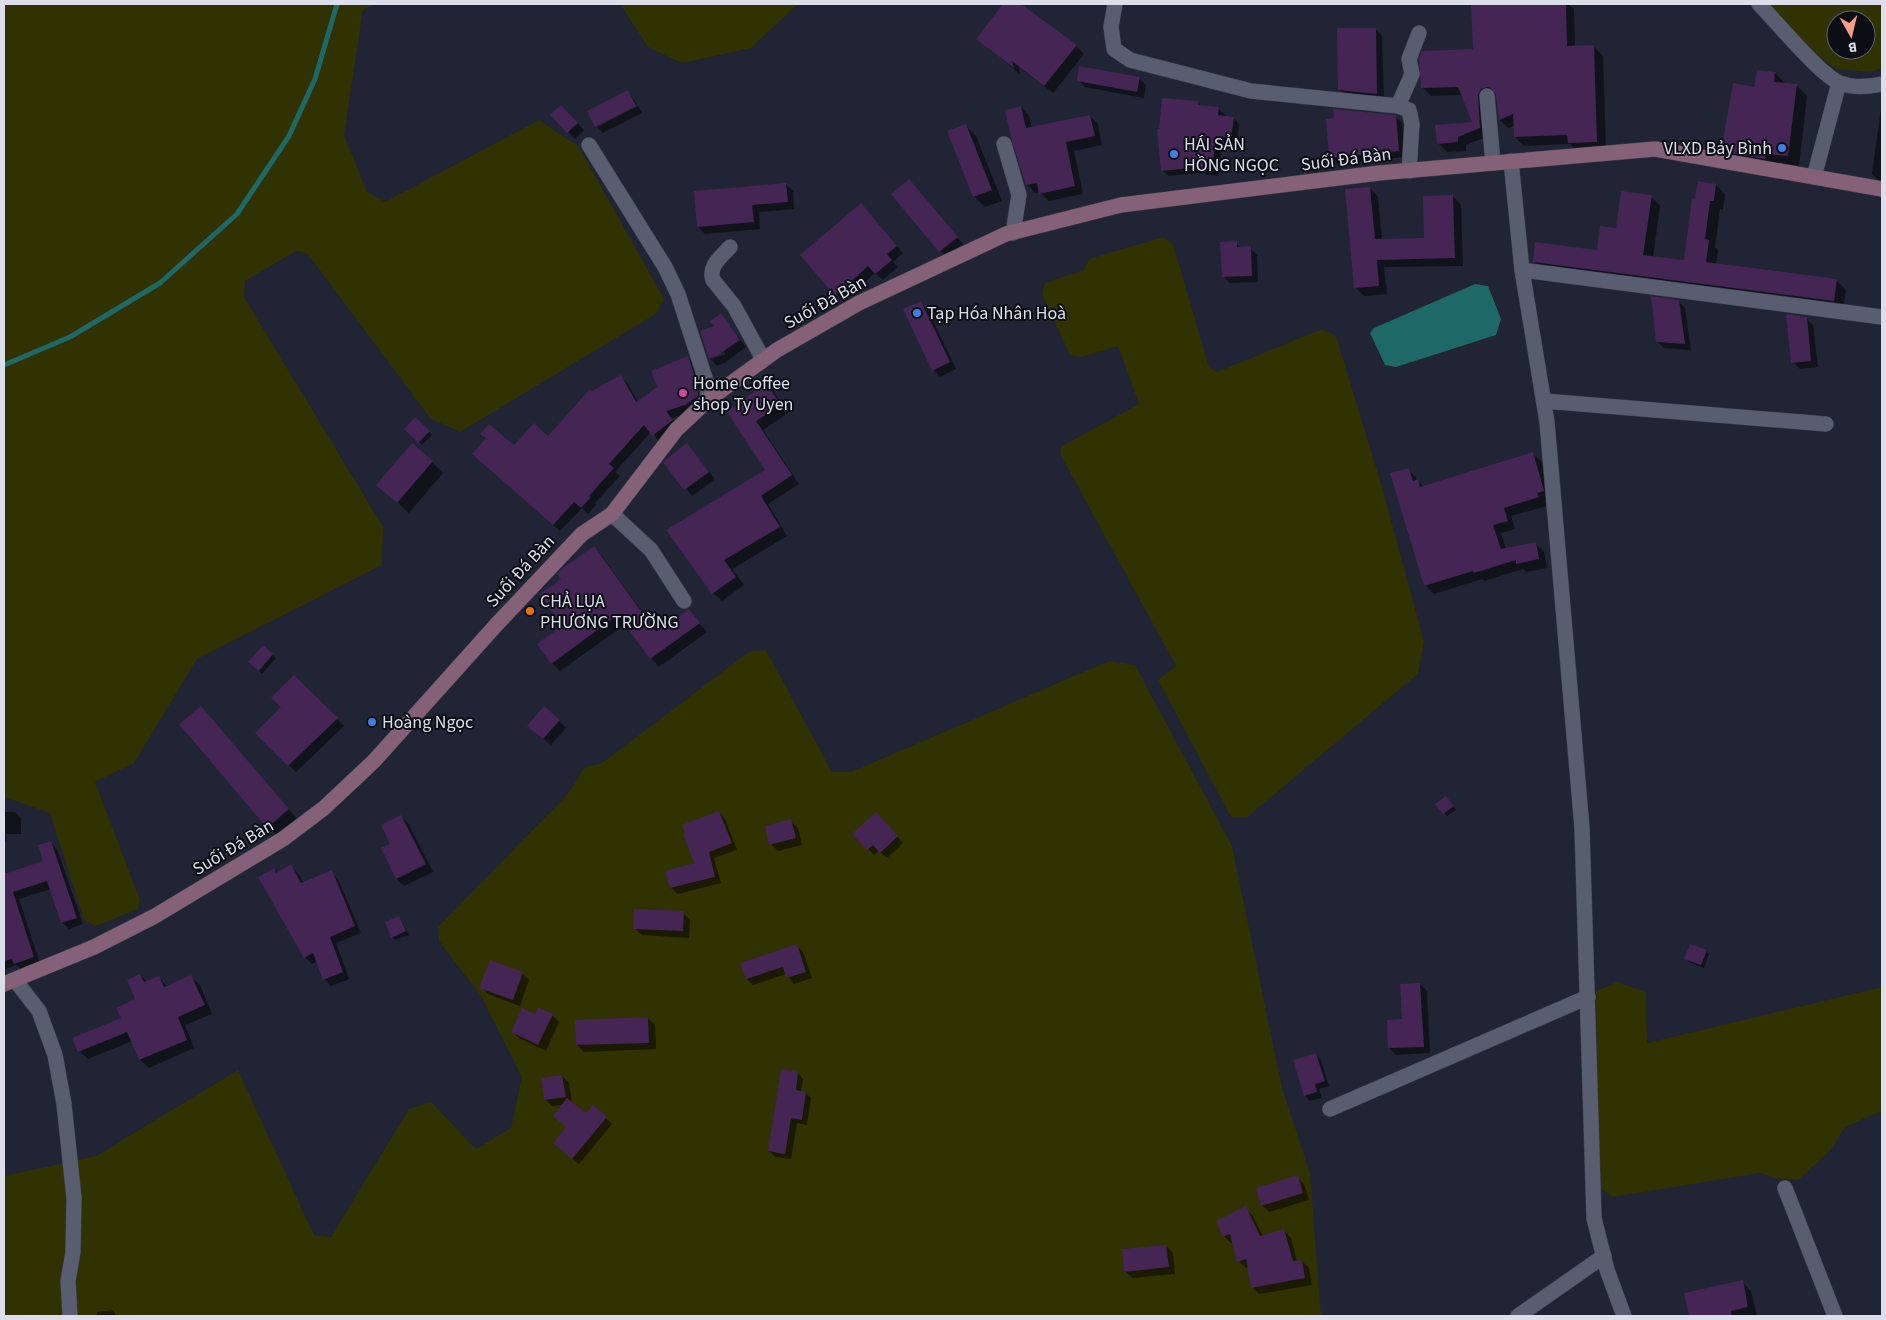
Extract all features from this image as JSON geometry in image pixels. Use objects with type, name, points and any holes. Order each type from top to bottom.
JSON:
[{"type":"street","points":[[1115,4],[1111,27],[1114,49],[1130,60],[1251,91],[1398,106],[1410,110],[1412,124],[1409,171]]},
{"type":"street","points":[[1759,4],[1823,72],[1839,83],[1860,87],[1882,84]]},
{"type":"street","points":[[1398,106],[1412,74],[1409,59],[1419,33]]},
{"type":"street","points":[[1814,177],[1839,83]]},
{"type":"street","points":[[1487,96],[1493,162]]},
{"type":"street","points":[[1004,144],[1019,195],[1013,233]]},
{"type":"street","points":[[589,145],[665,267],[678,294],[707,384],[708,400]]},
{"type":"street","name":"Suối Đá Bàn","points":[[9,982],[94,947],[155,916],[283,839],[324,808],[374,761],[497,624],[582,534],[612,514],[676,430],[708,400],[763,359],[859,303],[1013,233],[1121,206],[1493,162],[1655,149],[1882,189]]},
{"type":"street","points":[[1511,162],[1522,270],[1544,401],[1582,828],[1594,1218],[1604,1256],[1624,1316]]},
{"type":"street","points":[[730,247],[711,269],[711,274],[713,280],[734,306],[763,359]]},
{"type":"street","points":[[1522,270],[1882,317]]},
{"type":"street","points":[[1544,401],[1826,424]]},
{"type":"street","points":[[612,514],[651,550],[684,601]]},
{"type":"street","points":[[9,982],[39,1011],[55,1055],[64,1104],[74,1198],[73,1252],[68,1280],[70,1316]]},
{"type":"street","points":[[1330,1109],[1588,997]]},
{"type":"street","points":[[1785,1188],[1835,1316]]},
{"type":"street","points":[[1518,1316],[1604,1256]]},
{"type":"shaded area","points":[[4,4],[374,4],[363,10],[344,135],[367,192],[385,202],[539,120],[579,147],[664,299],[656,314],[460,432],[430,418],[307,253],[296,251],[245,281],[244,297],[383,527],[382,565],[197,659],[134,763],[95,782],[140,900],[138,909],[96,926],[84,920],[50,813],[4,797]]},
{"type":"shaded area","points":[[620,4],[798,4],[751,48],[682,63],[648,47]]},
{"type":"shaded area","points":[[1767,4],[1882,4],[1882,68],[1869,72],[1836,69],[1806,46]]},
{"type":"shaded area","points":[[1163,237],[1173,244],[1209,367],[1217,372],[1322,329],[1336,336],[1382,487],[1424,641],[1418,674],[1246,818],[1231,817],[1158,680],[1176,666],[1060,454],[1062,446],[1139,404],[1118,346],[1081,357],[1070,355],[1042,294],[1045,283],[1084,270],[1089,259]]},
{"type":"shaded area","points":[[1475,284],[1488,286],[1501,319],[1496,335],[1396,367],[1385,365],[1370,333],[1374,328]]},
{"type":"shaded area","points":[[766,650],[832,772],[851,772],[1109,661],[1135,665],[1232,846],[1282,1088],[1310,1173],[1321,1316],[4,1316],[4,1176],[96,1156],[238,1070],[314,1235],[331,1237],[409,1109],[431,1102],[476,1149],[511,1128],[522,1077],[481,996],[439,941],[438,927],[567,795],[585,767],[602,763],[750,651]]},
{"type":"shaded area","points":[[1617,982],[1646,992],[1647,1043],[1882,987],[1882,1111],[1845,1127],[1830,1151],[1798,1180],[1774,1178],[1760,1173],[1613,1197],[1599,1187],[1596,991]]},
{"type":"building","points":[[1003,4],[1021,4],[1077,45],[1044,86],[1012,61],[1014,68],[976,39]]},
{"type":"building","points":[[1471,4],[1566,4],[1567,46],[1594,45],[1597,142],[1568,143],[1567,135],[1514,137],[1513,114],[1499,120],[1496,95],[1491,88],[1487,87],[1481,89],[1478,96],[1480,128],[1458,137],[1458,142],[1437,144],[1435,125],[1472,122],[1458,87],[1421,88],[1419,58],[1422,51],[1473,49]]},
{"type":"building","points":[[1337,28],[1376,28],[1377,94],[1338,90]]},
{"type":"building","points":[[1079,66],[1140,77],[1137,92],[1077,81]]},
{"type":"building","points":[[1757,70],[1775,72],[1774,82],[1797,84],[1788,156],[1766,154],[1765,159],[1721,151],[1733,83],[1754,87]]},
{"type":"building","points":[[628,90],[636,106],[595,127],[587,111]]},
{"type":"building","points":[[1162,98],[1198,101],[1198,105],[1219,107],[1218,115],[1234,117],[1231,138],[1216,136],[1212,170],[1191,168],[1161,171],[1157,129],[1159,129]]},
{"type":"building","points":[[561,105],[578,123],[567,133],[550,115]]},
{"type":"building","points":[[1021,106],[1026,128],[1090,115],[1095,136],[1066,142],[1075,186],[1039,194],[1037,183],[1026,185],[1011,138],[1005,110]]},
{"type":"building","points":[[1333,109],[1396,115],[1399,151],[1329,158],[1326,119],[1334,118]]},
{"type":"building","points":[[966,124],[992,190],[973,197],[947,131]]},
{"type":"building","points":[[909,179],[958,237],[939,252],[891,194]]},
{"type":"building","points":[[1698,181],[1716,184],[1714,201],[1710,201],[1705,239],[1709,240],[1706,262],[1837,279],[1834,301],[1533,262],[1535,242],[1597,250],[1600,226],[1616,228],[1621,191],[1652,195],[1643,255],[1684,260],[1692,198],[1695,199]]},
{"type":"building","points":[[786,183],[788,202],[752,205],[754,222],[697,227],[694,191]]},
{"type":"building","points":[[1370,187],[1375,239],[1424,238],[1423,196],[1453,195],[1455,258],[1377,260],[1379,286],[1354,288],[1345,189]]},
{"type":"building","points":[[861,203],[897,246],[887,254],[892,260],[875,274],[868,266],[835,296],[800,255]]},
{"type":"building","points":[[1237,241],[1237,247],[1251,246],[1252,276],[1222,277],[1220,242]]},
{"type":"building","points":[[1651,296],[1679,300],[1685,344],[1656,342]]},
{"type":"building","points":[[921,301],[950,362],[932,371],[903,309]]},
{"type":"building","points":[[721,313],[740,340],[709,359],[700,331],[714,326],[710,321]]},
{"type":"building","points":[[1786,314],[1807,317],[1811,361],[1791,363]]},
{"type":"building","points":[[688,356],[698,386],[698,396],[685,405],[666,411],[673,420],[652,436],[644,425],[609,464],[614,468],[581,508],[574,502],[553,525],[472,454],[486,438],[480,434],[489,424],[514,445],[534,423],[548,436],[590,389],[592,391],[621,375],[636,402],[657,387],[651,371]]},
{"type":"building","points":[[766,383],[781,405],[756,421],[792,475],[761,496],[780,527],[724,560],[736,577],[712,594],[666,530],[765,470],[727,412]]},
{"type":"building","points":[[415,417],[430,431],[418,443],[404,429]]},
{"type":"building","points":[[412,443],[433,461],[397,503],[376,485]]},
{"type":"building","points":[[687,443],[709,472],[684,490],[663,462]]},
{"type":"building","points":[[1533,452],[1544,491],[1537,493],[1539,497],[1504,508],[1508,521],[1493,525],[1501,549],[1536,542],[1539,559],[1516,564],[1516,560],[1424,586],[1390,473],[1409,468],[1413,481],[1418,479],[1420,487]]},
{"type":"building","points":[[594,546],[656,632],[689,609],[700,623],[650,659],[618,615],[551,664],[537,644],[562,626],[539,594],[561,579],[557,574],[563,568]]},
{"type":"building","points":[[263,645],[273,654],[259,671],[248,662]]},
{"type":"building","points":[[294,675],[338,718],[288,766],[255,733],[281,707],[271,698]]},
{"type":"building","points":[[201,706],[289,809],[267,828],[179,724]]},
{"type":"building","points":[[544,706],[560,720],[543,739],[527,726]]},
{"type":"building","points":[[1446,796],[1454,806],[1443,814],[1435,804]]},
{"type":"building","points":[[719,811],[732,843],[709,852],[715,877],[670,888],[665,871],[694,863],[683,834],[685,833],[682,825]]},
{"type":"building","points":[[876,812],[898,836],[880,853],[873,845],[867,850],[852,834]]},
{"type":"building","points":[[401,815],[426,864],[396,879],[381,848],[390,844],[381,825]]},
{"type":"building","points":[[791,819],[796,838],[769,845],[765,826]]},
{"type":"building","points":[[51,841],[77,918],[61,923],[47,881],[13,892],[34,957],[14,964],[12,959],[4,961],[4,873],[43,861],[38,845]]},
{"type":"building","points":[[291,864],[301,883],[332,870],[355,926],[330,937],[343,972],[323,980],[313,953],[304,958],[258,877],[274,868],[276,873]]},
{"type":"building","points":[[634,909],[684,911],[683,931],[633,929]]},
{"type":"building","points":[[399,916],[406,931],[391,938],[385,922]]},
{"type":"building","points":[[797,944],[806,972],[786,978],[783,967],[746,979],[740,963]]},
{"type":"building","points":[[1690,944],[1707,950],[1701,965],[1684,959]]},
{"type":"building","points":[[490,960],[523,972],[513,1000],[479,988]]},
{"type":"building","points":[[140,974],[144,982],[159,976],[164,987],[191,975],[205,1005],[178,1017],[187,1040],[139,1060],[127,1032],[78,1052],[72,1038],[121,1018],[116,1008],[135,999],[127,980]]},
{"type":"building","points":[[1420,983],[1424,1047],[1388,1048],[1387,1020],[1402,1019],[1400,984]]},
{"type":"building","points":[[538,1007],[553,1014],[538,1045],[511,1032],[522,1008],[535,1014]]},
{"type":"building","points":[[648,1017],[649,1043],[576,1045],[575,1020]]},
{"type":"building","points":[[1316,1053],[1325,1081],[1315,1084],[1317,1092],[1304,1096],[1293,1060]]},
{"type":"building","points":[[781,1069],[798,1072],[796,1090],[806,1092],[802,1120],[791,1118],[785,1154],[768,1151]]},
{"type":"building","points":[[562,1075],[566,1097],[544,1100],[541,1078]]},
{"type":"building","points":[[567,1098],[586,1113],[593,1105],[607,1117],[572,1159],[553,1143],[566,1127],[553,1116]]},
{"type":"building","points":[[1298,1175],[1303,1193],[1261,1206],[1256,1188]]},
{"type":"building","points":[[1246,1206],[1260,1236],[1284,1229],[1293,1261],[1302,1260],[1305,1278],[1251,1288],[1246,1259],[1237,1262],[1230,1234],[1223,1237],[1216,1221]]},
{"type":"building","points":[[1166,1245],[1169,1267],[1124,1272],[1122,1249]]},
{"type":"building","points":[[1743,1280],[1748,1307],[1731,1311],[1732,1316],[1689,1316],[1684,1293]]},
{"type":"waterway","points":[[4,365],[70,337],[160,283],[237,214],[289,136],[315,79],[337,4]]},
{"type":"place","name":"VLXD Bảy Bình","points":[[1782,148]]},
{"type":"place","name":"HÁI SẢN HỒNG NGỌC","points":[[1174,154]]},
{"type":"place","name":"Tạp Hóa Nhân Hoà","points":[[917,313]]},
{"type":"place","name":"Home Coffee shop Ty Uyen","points":[[683,393]]},
{"type":"place","name":"CHẢ LỤA PHƯƠNG TRƯỜNG","points":[[530,611]]},
{"type":"place","name":"Hoàng Ngọc","points":[[372,722]]}]
